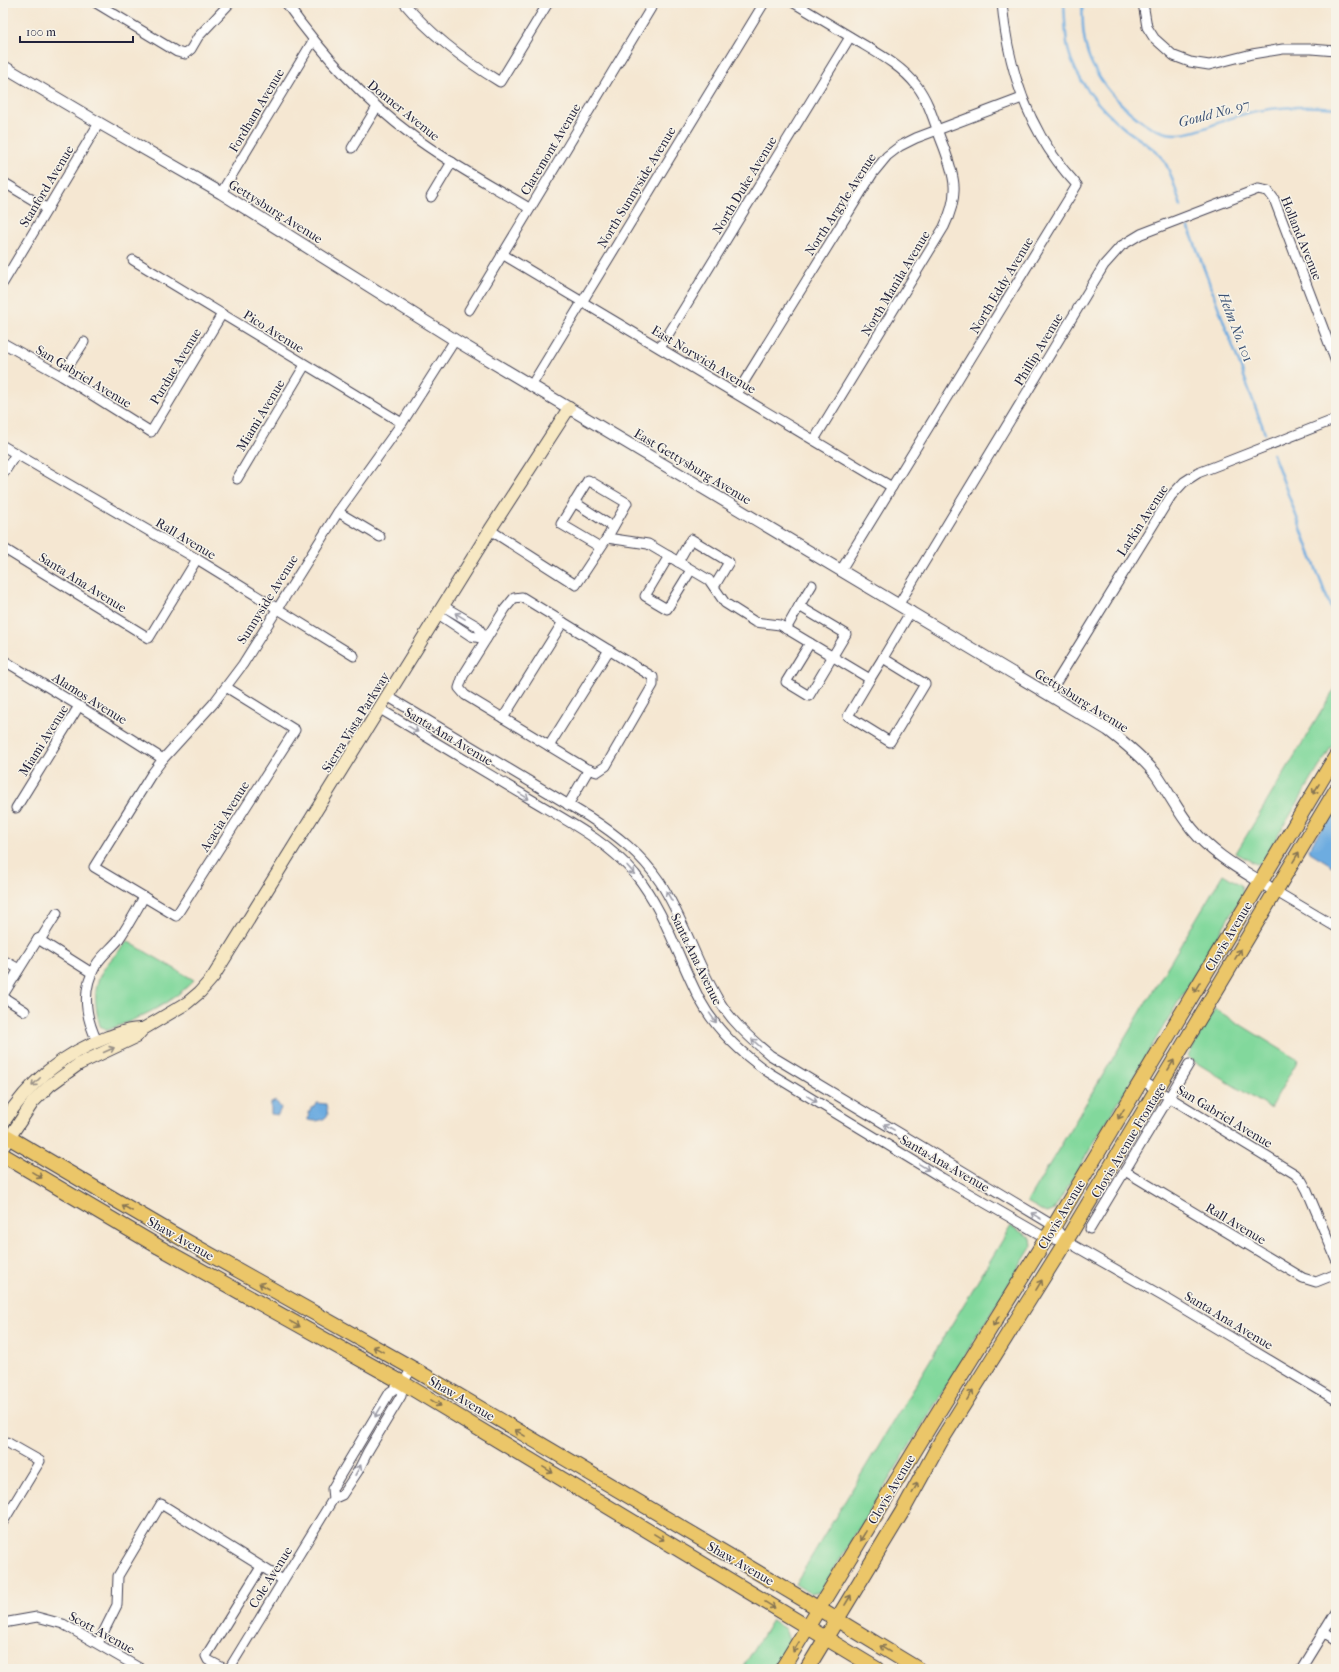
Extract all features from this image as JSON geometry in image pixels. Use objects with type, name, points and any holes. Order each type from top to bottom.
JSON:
[{"type":"main road","name":"Sierra Vista Parkway","points":[[5,1139],[41,1093],[68,1071],[91,1058],[136,1037],[143,1029],[187,1003],[200,992],[213,977],[490,530],[569,408]]},
{"type":"main road","name":"Clovis Avenue","points":[[782,1669],[1050,1232],[1336,756]]},
{"type":"main road","name":"Clovis Avenue","points":[[807,1669],[902,1512],[942,1441],[1066,1241],[1336,790]]},
{"type":"main road","name":"Sierra Vista Parkway","points":[[3,1123],[24,1094],[47,1071],[64,1058],[97,1041],[132,1028],[143,1029]]},
{"type":"main road","points":[[41,1093],[58,1071],[70,1062],[93,1050],[96,1047],[97,1041]]},
{"type":"main road","name":"Shaw Avenue","points":[[5,1139],[246,1276],[412,1368],[918,1669]]},
{"type":"main road","name":"Shaw Avenue","points":[[3,1155],[152,1243],[403,1383],[877,1669]]},
{"type":"main road","points":[[152,1243],[162,1240],[167,1241],[212,1266],[246,1276]]},
{"type":"main road","points":[[584,1492],[589,1489],[597,1489],[647,1518],[678,1526]]},
{"type":"street","points":[[96,3],[177,52],[185,54],[198,37],[230,3]]},
{"type":"street","name":"Donner Avenue","points":[[286,3],[313,41],[336,67],[377,106],[414,137],[452,162],[529,208]]},
{"type":"street","points":[[404,3],[417,18],[444,42],[473,65],[500,82],[547,3]]},
{"type":"street","name":"Claremont Avenue","points":[[469,310],[529,208],[654,3]]},
{"type":"street","name":"North Sunnyside Avenue","points":[[531,386],[764,3]]},
{"type":"street","name":"North Manila Avenue","points":[[794,3],[904,71],[918,88],[929,109],[953,172],[954,187],[950,214],[940,233],[814,440]]},
{"type":"street","name":"North Eddy Avenue","points":[[841,570],[1077,185],[1057,163],[1047,148],[1034,126],[1022,98],[1007,43],[1002,3]]},
{"type":"street","points":[[1143,3],[1147,27],[1154,38],[1174,56],[1190,62],[1209,65],[1252,54],[1283,49],[1336,51]]},
{"type":"street","name":"North Duke Avenue","points":[[660,348],[850,37]]},
{"type":"street","name":"Fordham Avenue","points":[[221,193],[313,41]]},
{"type":"street","name":"Gettysburg Avenue","points":[[3,66],[221,193],[531,386]]},
{"type":"street","name":"North Argyle Avenue","points":[[736,393],[873,173],[887,156],[900,146],[937,129],[1022,98]]},
{"type":"street","points":[[352,148],[377,106]]},
{"type":"street","name":"Stanford Avenue","points":[[3,283],[99,123]]},
{"type":"street","points":[[431,197],[452,162]]},
{"type":"street","points":[[3,182],[48,209]]},
{"type":"street","name":"Phillip Avenue","points":[[899,604],[1104,265],[1121,246],[1141,234],[1258,189],[1268,191]]},
{"type":"street","name":"Holland Avenue","points":[[1268,191],[1274,199],[1336,362]]},
{"type":"street","name":"East Norwich Avenue","points":[[502,254],[892,487]]},
{"type":"street","name":"Pico Avenue","points":[[133,260],[402,423]]},
{"type":"street","name":"Purdue Avenue","points":[[151,432],[222,314]]},
{"type":"street","name":"Sunnyside Avenue","points":[[144,897],[94,867],[163,759],[226,687],[243,664],[338,512],[402,423],[455,340]]},
{"type":"street","points":[[62,376],[84,342]]},
{"type":"street","name":"San Gabriel Avenue","points":[[3,343],[62,376],[151,432]]},
{"type":"street","name":"Miami Avenue","points":[[237,479],[305,365]]},
{"type":"street","name":"East Gettysburg Avenue","points":[[531,386],[841,570]]},
{"type":"street","name":"Larkin Avenue","points":[[1049,694],[1171,496],[1184,482],[1198,473],[1336,419]]},
{"type":"street","name":"Rall Avenue","points":[[3,446],[197,559],[277,610],[354,656]]},
{"type":"street","points":[[3,474],[16,454]]},
{"type":"street","points":[[490,530],[576,585],[607,538],[627,503],[588,480],[561,524],[600,548]]},
{"type":"street","points":[[574,502],[613,527]]},
{"type":"street","points":[[338,512],[380,537]]},
{"type":"street","points":[[607,538],[648,544],[709,580],[726,603],[755,622],[780,625],[870,679]]},
{"type":"street","points":[[678,562],[691,539],[729,562],[714,587]]},
{"type":"street","name":"Santa Ana Avenue","points":[[3,548],[149,638],[197,559]]},
{"type":"street","points":[[668,556],[645,596],[667,609],[692,570]]},
{"type":"street","name":"Gettysburg Avenue","points":[[841,570],[1108,730],[1135,751],[1155,774],[1183,817],[1204,842],[1227,862],[1275,891]]},
{"type":"street","points":[[786,629],[812,585]]},
{"type":"street","points":[[522,597],[563,622],[653,677],[653,685],[606,766],[597,772],[549,746],[465,695],[459,688],[463,676],[504,609],[514,598],[522,597]]},
{"type":"street","points":[[800,606],[846,634],[809,696],[786,682],[810,643]]},
{"type":"street","points":[[441,610],[471,636],[486,639]]},
{"type":"street","points":[[882,658],[925,684],[890,742],[848,716],[882,658],[911,611]]},
{"type":"street","points":[[503,718],[563,622]]},
{"type":"street","points":[[549,746],[609,650]]},
{"type":"street","name":"Alamos Avenue","points":[[3,660],[163,759]]},
{"type":"street","name":"Acacia Avenue","points":[[144,897],[176,916],[295,730],[226,687]]},
{"type":"street","name":"Santa Ana Avenue","points":[[387,696],[612,832],[637,853],[650,868],[674,905],[706,977],[719,1000],[735,1021],[754,1041],[787,1066],[1066,1241]]},
{"type":"street","name":"Miami Avenue","points":[[16,808],[79,706]]},
{"type":"street","name":"Santa Ana Avenue","points":[[380,709],[589,834],[625,864],[643,886],[659,912],[701,1000],[730,1041],[754,1062],[935,1174],[1050,1232],[1164,1296],[1336,1400]]},
{"type":"street","points":[[568,805],[589,769]]},
{"type":"street","points":[[1275,891],[1336,928]]},
{"type":"street","points":[[97,1041],[90,1026],[86,1012],[88,986],[92,973],[96,964],[125,930],[144,897]]},
{"type":"street","points":[[25,1011],[3,996],[56,913]]},
{"type":"street","points":[[38,939],[92,973]]},
{"type":"street","points":[[3,960],[19,969]]},
{"type":"street","name":"Clovis Avenue Frontage","points":[[1090,1229],[1189,1064]]},
{"type":"street","name":"San Gabriel Avenue","points":[[1141,1080],[1295,1174],[1302,1181],[1307,1190],[1336,1259]]},
{"type":"street","name":"Rall Avenue","points":[[1125,1171],[1303,1278],[1316,1282],[1336,1274]]},
{"type":"street","name":"Cole Avenue","points":[[333,1499],[342,1496],[358,1470],[400,1396],[403,1383],[412,1368]]},
{"type":"street","name":"Cole Avenue","points":[[229,1669],[333,1499],[332,1489],[365,1433],[390,1392],[403,1383]]},
{"type":"street","points":[[3,1440],[40,1461],[3,1522]]},
{"type":"street","points":[[98,1643],[117,1605],[118,1576],[161,1504],[283,1580]]},
{"type":"street","points":[[225,1669],[208,1660],[206,1656],[261,1567]]},
{"type":"street","points":[[1301,1669],[1336,1612]]},
{"type":"street","name":"Scott Avenue","points":[[3,1621],[37,1617],[50,1620],[68,1627],[98,1643],[141,1669]]},
{"type":"street","points":[[1323,1632],[1336,1640]]},
{"type":"green space","points":[[1336,687],[1336,739],[1262,862],[1256,864],[1236,853]]},
{"type":"green space","points":[[1223,874],[1241,885],[1243,894],[1053,1211],[1046,1213],[1027,1202]]},
{"type":"green space","points":[[127,941],[194,980],[175,997],[154,1010],[108,1030],[100,1026],[96,1009],[97,985],[103,969]]},
{"type":"green space","points":[[1215,1009],[1298,1060],[1270,1108],[1187,1057]]},
{"type":"green space","points":[[1011,1226],[1031,1238],[1032,1246],[820,1592],[811,1594],[795,1584]]},
{"type":"green space","points":[[772,1620],[785,1629],[790,1643],[775,1669],[742,1669]]},
{"type":"water","points":[[1336,805],[1336,868],[1310,852],[1309,848]]},
{"type":"water","points":[[276,1101],[281,1108],[278,1115],[271,1114],[271,1103]]},
{"type":"water","points":[[317,1103],[326,1104],[328,1115],[324,1119],[314,1121],[308,1120],[310,1116],[308,1112],[310,1112],[311,1108],[316,1106]]},
{"type":"waterway","name":"Helm No. 101","points":[[1064,3],[1068,49],[1071,60],[1082,82],[1106,112],[1129,132],[1154,149],[1162,158],[1171,174],[1181,206]]},
{"type":"waterway","name":"Gould No. 97","points":[[1082,3],[1083,28],[1086,48],[1093,66],[1101,79],[1111,92],[1136,117],[1149,126],[1163,132],[1176,134],[1192,132],[1237,116],[1273,109],[1299,107],[1336,108]]},
{"type":"waterway","name":"Helm No. 101","points":[[1189,228],[1265,433]]},
{"type":"waterway","name":"Helm No. 101","points":[[1273,454],[1336,622]]}]
